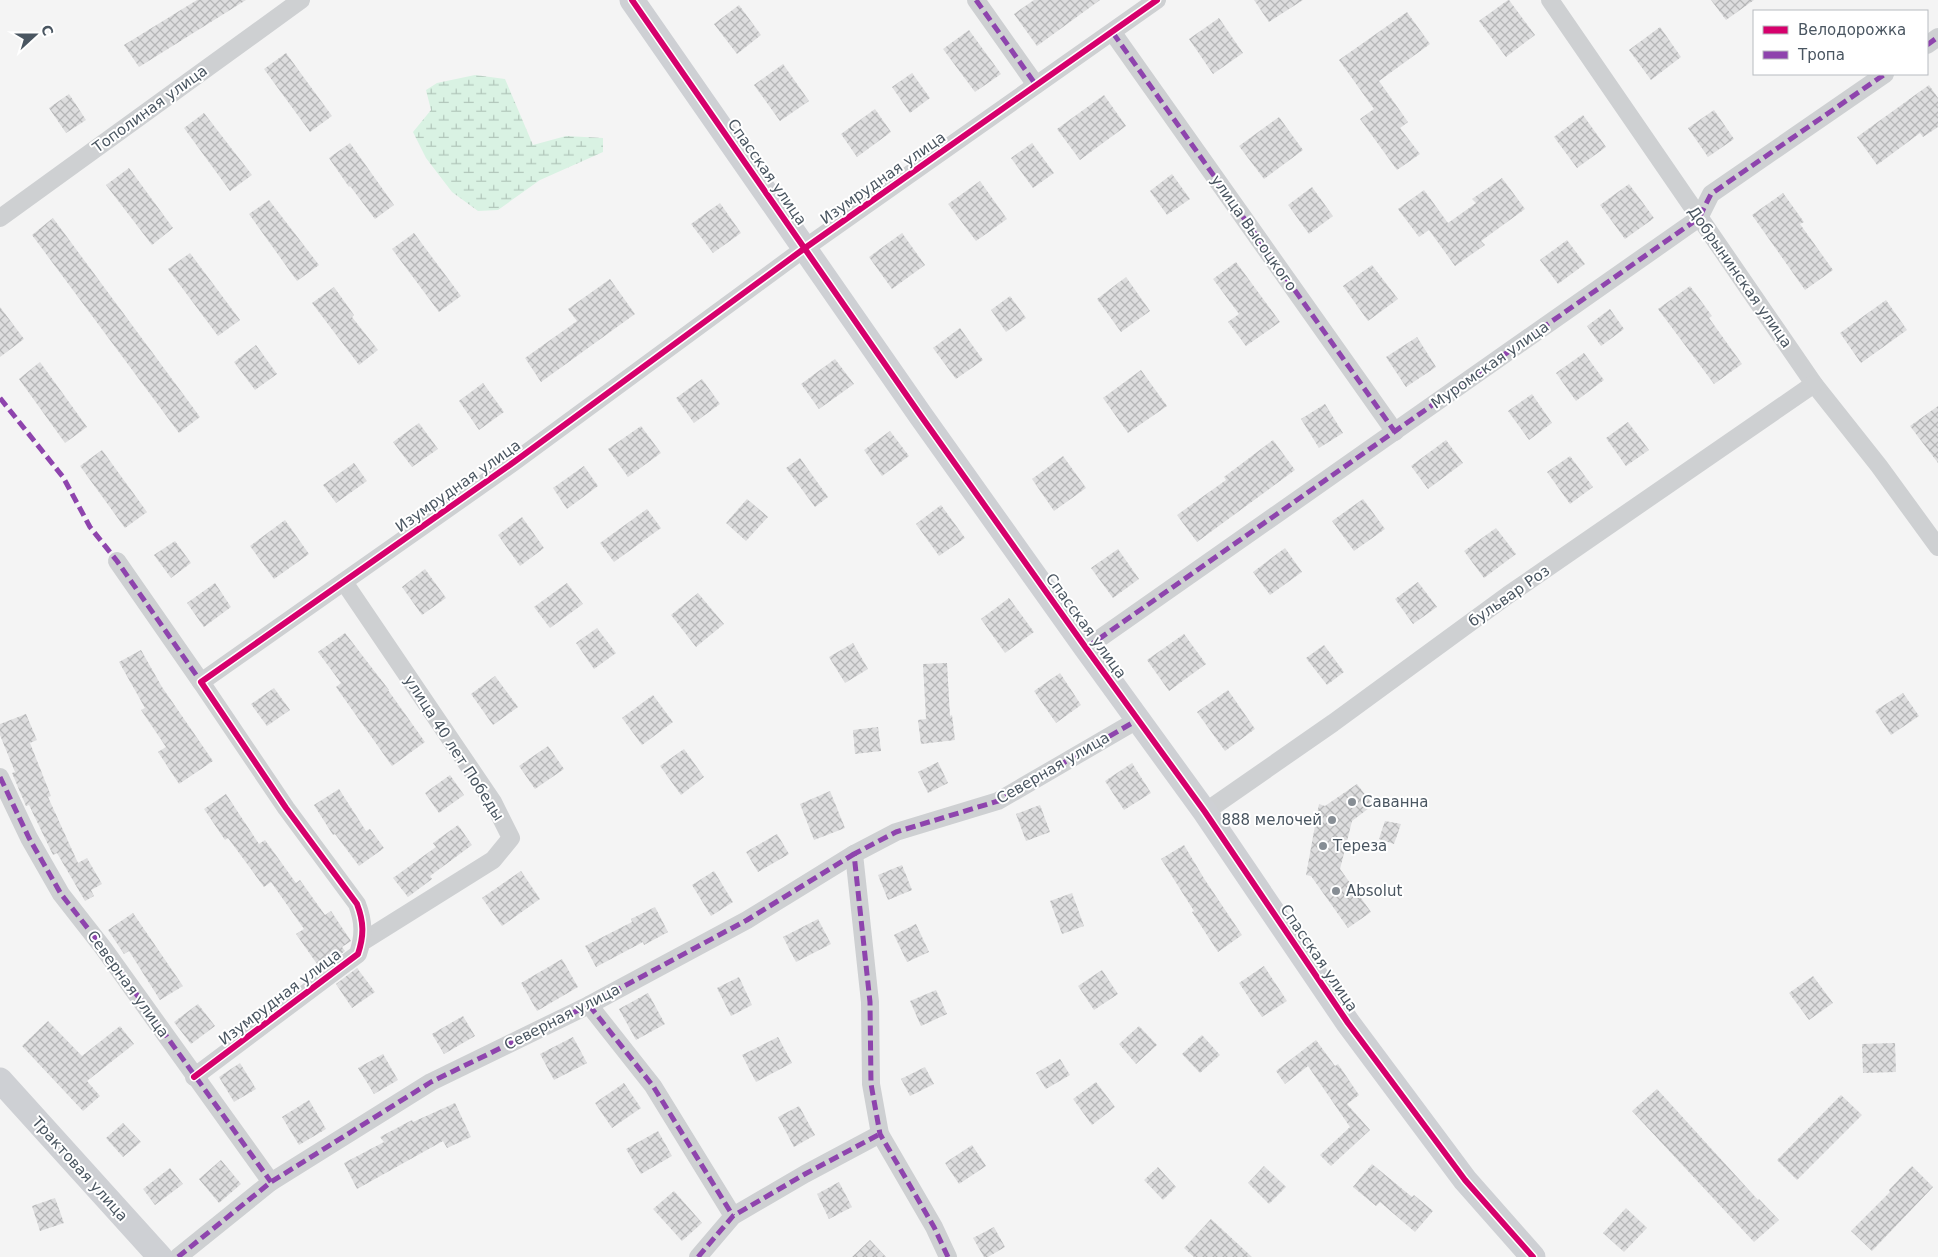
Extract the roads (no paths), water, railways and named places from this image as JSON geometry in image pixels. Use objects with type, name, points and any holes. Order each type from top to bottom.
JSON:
[{"type":"street","name":"Тополиная улица","points":[[0,218],[301,0]]},
{"type":"street","name":"Спасская улица","points":[[632,0],[921,416],[1205,812],[1348,1023],[1465,1180],[1533,1257]]},
{"type":"street","points":[[976,0],[1036,85]]},
{"type":"street","name":"Изумрудная улица","points":[[201,682],[514,462],[805,248],[1113,33],[1157,0]]},
{"type":"street","name":"Добрынинская улица","points":[[1550,0],[1814,384],[1879,466],[1938,547]]},
{"type":"street","name":"улица Высоцкого","points":[[1113,33],[1395,432]]},
{"type":"street","name":"Муромская улица","points":[[1086,648],[1699,218],[1711,194],[1884,75]]},
{"type":"street","name":"бульвар Роз","points":[[1205,812],[1333,723],[1508,595],[1814,384]]},
{"type":"street","points":[[117,561],[286,808],[356,904],[362,917],[364,930],[362,942]]},
{"type":"street","name":"улица 40 лет Победы","points":[[344,582],[493,802],[511,838],[493,860],[362,942]]},
{"type":"street","name":"Северная улица","points":[[178,1257],[271,1182],[431,1082],[589,1005],[747,920],[854,854],[896,832],[998,801],[1139,719]]},
{"type":"street","name":"Северная улица","points":[[0,777],[29,838],[61,894],[104,949],[271,1182]]},
{"type":"street","points":[[854,854],[870,1002],[871,1084],[880,1134],[934,1227],[948,1257]]},
{"type":"street","name":"Изумрудная улица","points":[[194,1077],[358,954],[362,942]]},
{"type":"street","points":[[589,1005],[653,1086],[733,1216]]},
{"type":"street","name":"Трактовая улица","points":[[0,1080],[160,1257]]},
{"type":"street","points":[[698,1257],[733,1216],[805,1174],[880,1134]]},
{"type":"place","name":"Саванна","points":[[1352,802]]},
{"type":"place","name":"888 мелочей","points":[[1332,820]]},
{"type":"place","name":"Тереза","points":[[1323,846]]},
{"type":"place","name":"Absolut","points":[[1336,891]]}]
